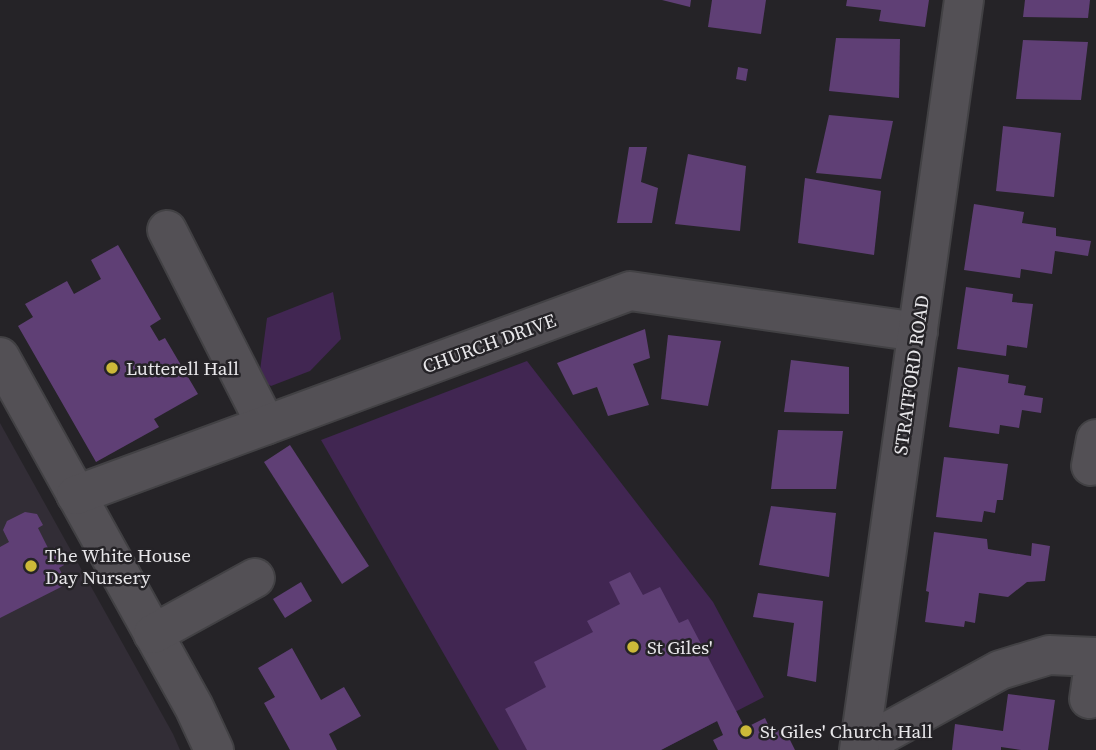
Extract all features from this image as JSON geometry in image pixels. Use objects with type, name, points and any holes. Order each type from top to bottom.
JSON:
[{"type":"street","name":"STRATFORD ROAD","points":[[860,741],[964,0]]},
{"type":"street","points":[[167,230],[266,425]]},
{"type":"street","name":"CHURCH DRIVE","points":[[76,495],[630,291],[918,331]]},
{"type":"street","points":[[0,357],[194,707],[214,750]]},
{"type":"street","points":[[153,634],[255,578]]},
{"type":"street","points":[[860,741],[885,733],[1000,670],[1049,655],[1096,657],[1089,699]]},
{"type":"shaded area","points":[[333,292],[341,339],[310,371],[271,386],[259,378],[267,318]]},
{"type":"shaded area","points":[[527,361],[713,602],[764,697],[661,750],[499,750],[321,440]]},
{"type":"shaded area","points":[[0,423],[173,734],[180,750],[0,750]]},
{"type":"building","points":[[662,0],[691,0],[690,7]]},
{"type":"building","points":[[712,0],[766,0],[761,34],[708,27]]},
{"type":"building","points":[[847,0],[929,0],[925,27],[879,21],[881,10],[846,6]]},
{"type":"building","points":[[1025,0],[1090,0],[1088,18],[1023,17]]},
{"type":"building","points":[[836,38],[900,39],[899,98],[829,91]]},
{"type":"building","points":[[1023,40],[1088,42],[1081,100],[1016,99]]},
{"type":"building","points":[[738,67],[748,69],[746,81],[736,79]]},
{"type":"building","points":[[829,115],[893,121],[881,179],[816,173]]},
{"type":"building","points":[[1003,126],[1061,133],[1054,197],[996,191]]},
{"type":"building","points":[[629,147],[647,147],[641,182],[658,188],[652,223],[617,223]]},
{"type":"building","points":[[688,154],[746,166],[740,231],[675,224]]},
{"type":"building","points":[[805,178],[881,191],[874,255],[798,243]]},
{"type":"building","points":[[974,204],[1024,212],[1022,223],[1056,228],[1056,236],[1091,241],[1088,256],[1055,251],[1052,274],[1021,269],[1020,278],[964,270]]},
{"type":"building","name":"Lutterell Hall","points":[[118,245],[161,319],[150,326],[159,341],[165,338],[198,394],[154,419],[159,427],[96,462],[18,326],[33,317],[25,304],[67,281],[74,294],[101,279],[91,260]]},
{"type":"building","points":[[966,287],[1013,294],[1012,302],[1033,304],[1027,348],[1007,345],[1006,356],[957,349]]},
{"type":"building","points":[[645,329],[650,358],[633,364],[649,405],[608,416],[597,387],[573,395],[557,363]]},
{"type":"building","points":[[668,335],[721,341],[708,406],[661,399]]},
{"type":"building","points":[[791,360],[849,367],[849,414],[784,412]]},
{"type":"building","points":[[958,367],[1009,375],[1008,383],[1026,386],[1024,395],[1043,398],[1041,413],[1022,410],[1019,428],[1000,425],[999,434],[949,427]]},
{"type":"building","points":[[778,430],[843,431],[836,489],[771,489]]},
{"type":"building","points":[[290,445],[369,566],[342,584],[264,462]]},
{"type":"building","points":[[944,457],[1008,464],[1003,500],[997,500],[995,513],[984,511],[982,522],[936,517]]},
{"type":"building","points":[[771,506],[836,513],[829,577],[759,565]]},
{"type":"building","name":"The White House Day Nursery","points":[[25,512],[37,514],[43,525],[38,528],[49,550],[55,547],[64,565],[59,568],[67,584],[0,618],[0,547],[9,542],[3,530],[7,521]]},
{"type":"building","points":[[934,532],[987,539],[988,549],[1031,556],[1032,543],[1050,546],[1045,581],[1027,582],[1008,597],[979,593],[975,623],[965,621],[964,627],[925,622]]},
{"type":"building","name":"St Giles'","points":[[630,572],[643,595],[660,587],[679,623],[688,619],[745,728],[765,718],[772,733],[784,728],[795,750],[718,750],[713,740],[723,735],[717,721],[661,750],[527,750],[505,709],[546,687],[534,662],[593,632],[587,621],[620,604],[609,582]]},
{"type":"building","points":[[301,582],[312,601],[285,618],[273,599]]},
{"type":"building","points":[[758,593],[823,601],[816,682],[787,676],[794,623],[753,617]]},
{"type":"building","points":[[292,648],[321,700],[344,687],[361,716],[329,734],[337,750],[290,750],[264,703],[275,697],[258,668]]},
{"type":"building","points":[[1008,694],[1055,700],[1048,750],[1001,747],[1001,750],[952,750],[955,724],[1003,731]]},
{"type":"place","name":"Lutterell Hall","points":[[112,368]]},
{"type":"place","name":"The White House Day Nursery","points":[[31,566]]},
{"type":"place","name":"St Giles'","points":[[633,647]]},
{"type":"place","name":"St Giles' Church Hall","points":[[746,731]]}]
